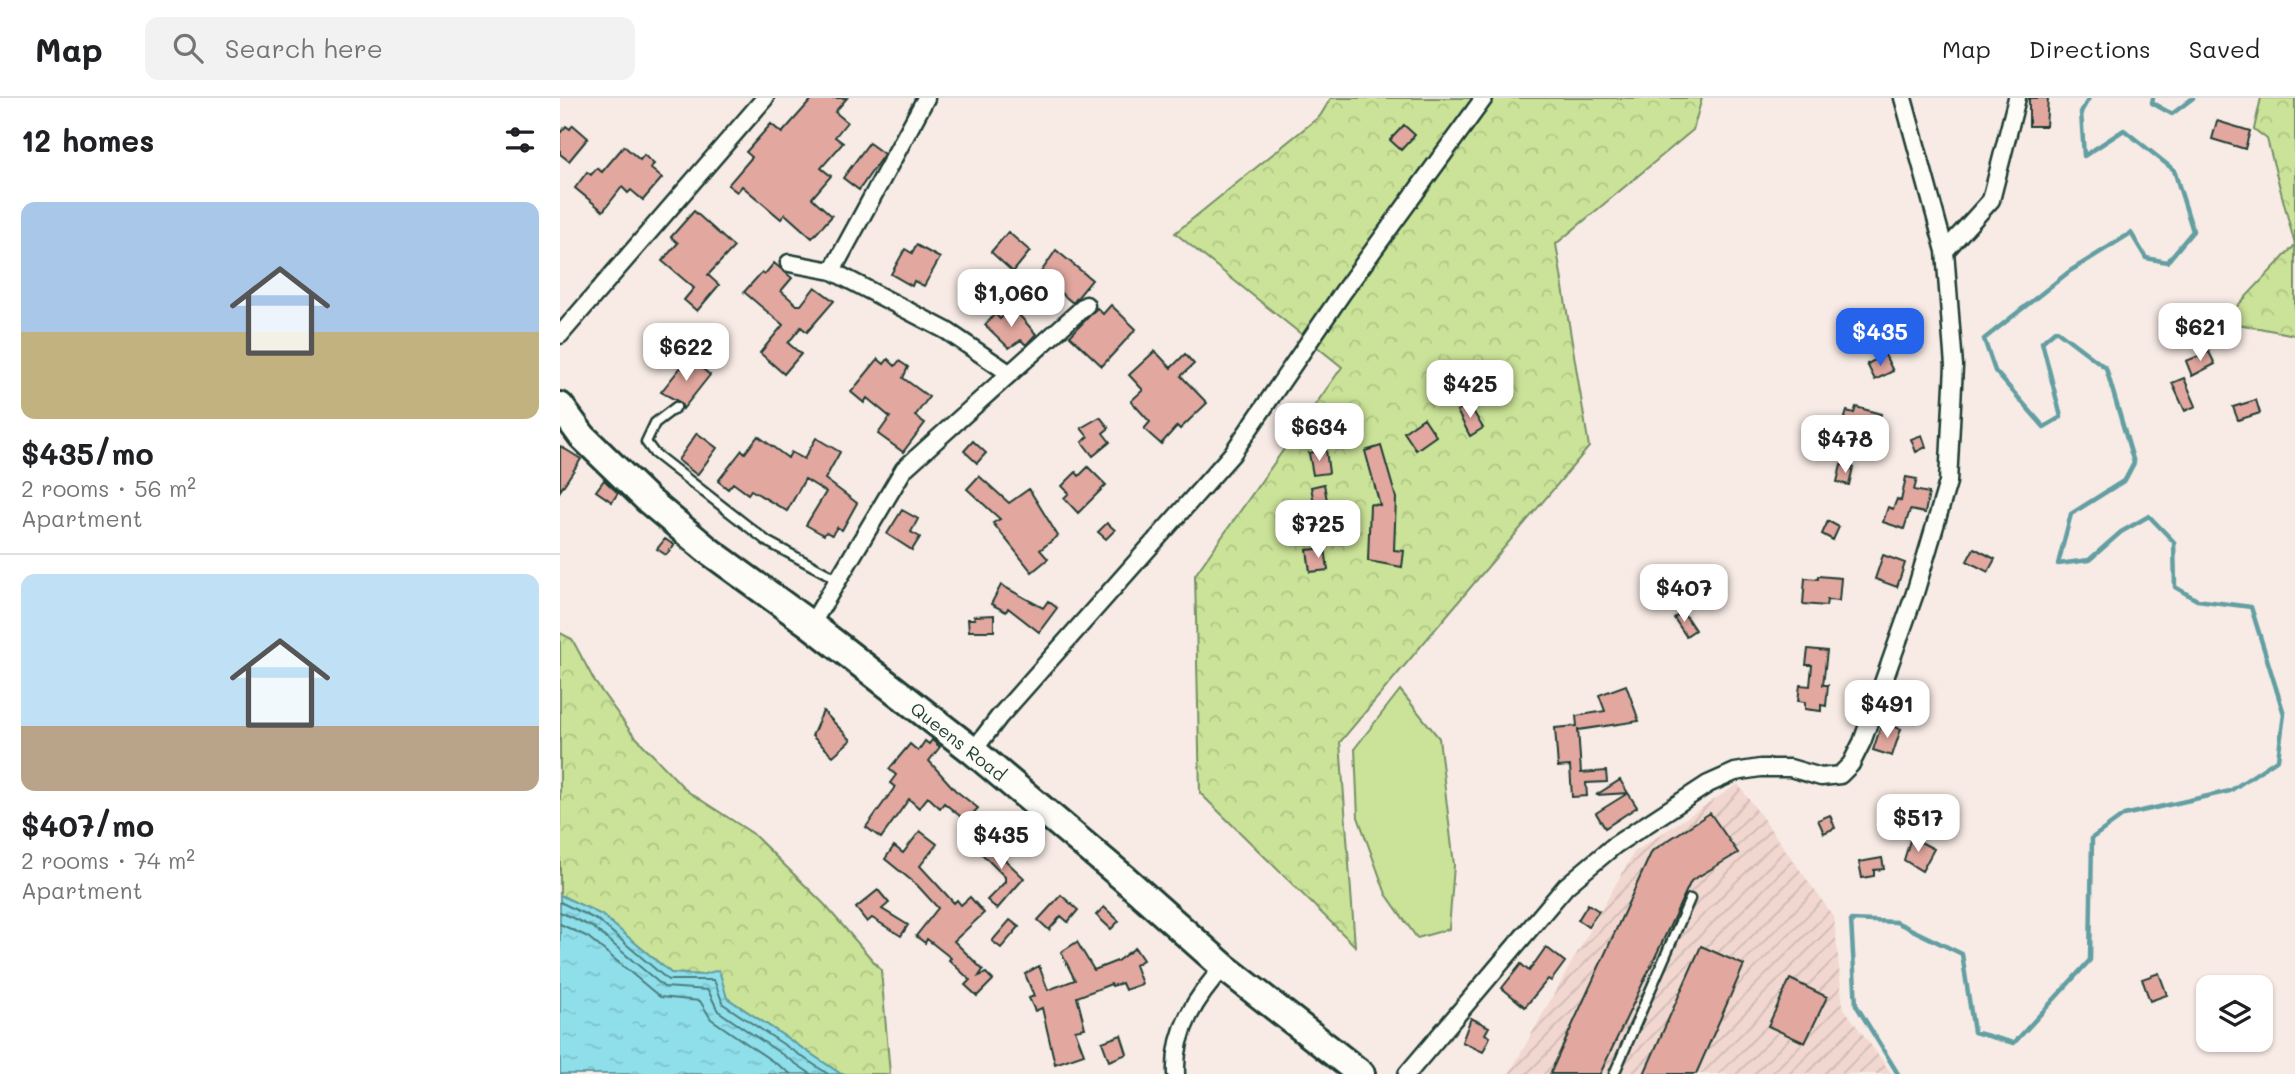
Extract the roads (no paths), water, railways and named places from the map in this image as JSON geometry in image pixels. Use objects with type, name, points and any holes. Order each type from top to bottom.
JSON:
[{"type":"highway","name":"Queens Road","points":[[560,406],[582,436],[648,500],[709,551],[811,625],[973,751],[1125,878],[1224,967],[1361,1074]]},
{"type":"street","points":[[560,335],[765,98]]},
{"type":"street","points":[[832,271],[926,98]]},
{"type":"street","points":[[973,751],[999,717],[1232,454],[1328,314],[1484,98]]},
{"type":"street","points":[[1407,1074],[1566,886],[1615,845],[1708,783],[1735,772],[1790,768],[1821,777],[1840,775],[1851,764],[1862,742],[1915,593],[1948,482],[1954,366],[1945,251],[1903,98]]},
{"type":"street","points":[[1945,251],[1990,200],[2017,98]]},
{"type":"street","points":[[789,263],[832,271],[947,331],[1009,373]]},
{"type":"street","points":[[811,625],[904,469],[931,443],[968,414],[1086,304]]},
{"type":"street","points":[[1176,1074],[1175,1051],[1180,1032],[1202,990],[1224,967]]},
{"type":"lane","points":[[677,407],[655,423],[646,442],[654,453],[768,542],[837,579]]},
{"type":"lane","points":[[1614,1074],[1690,899]]},
{"type":"water","points":[[560,895],[602,915],[671,973],[701,975],[719,970],[727,998],[841,1074],[560,1074]]},
{"type":"waterway","points":[[1898,1074],[1856,1005],[1851,920],[1896,922],[1962,954],[1974,1032],[2014,1043],[2090,960],[2092,838],[2124,815],[2230,791],[2278,759],[2284,714],[2251,607],[2197,600],[2175,587],[2174,542],[2149,516],[2121,532],[2089,560],[2058,564],[2071,514],[2125,480],[2134,463],[2106,368],[2056,330],[2042,342],[2061,417],[2044,427],[1995,371],[1984,339],[2070,271],[2131,233],[2146,258],[2167,262],[2193,231],[2174,170],[2124,130],[2084,156],[2081,112],[2089,98]]},
{"type":"waterway","points":[[2153,98],[2152,103],[2172,114],[2193,98]]}]
